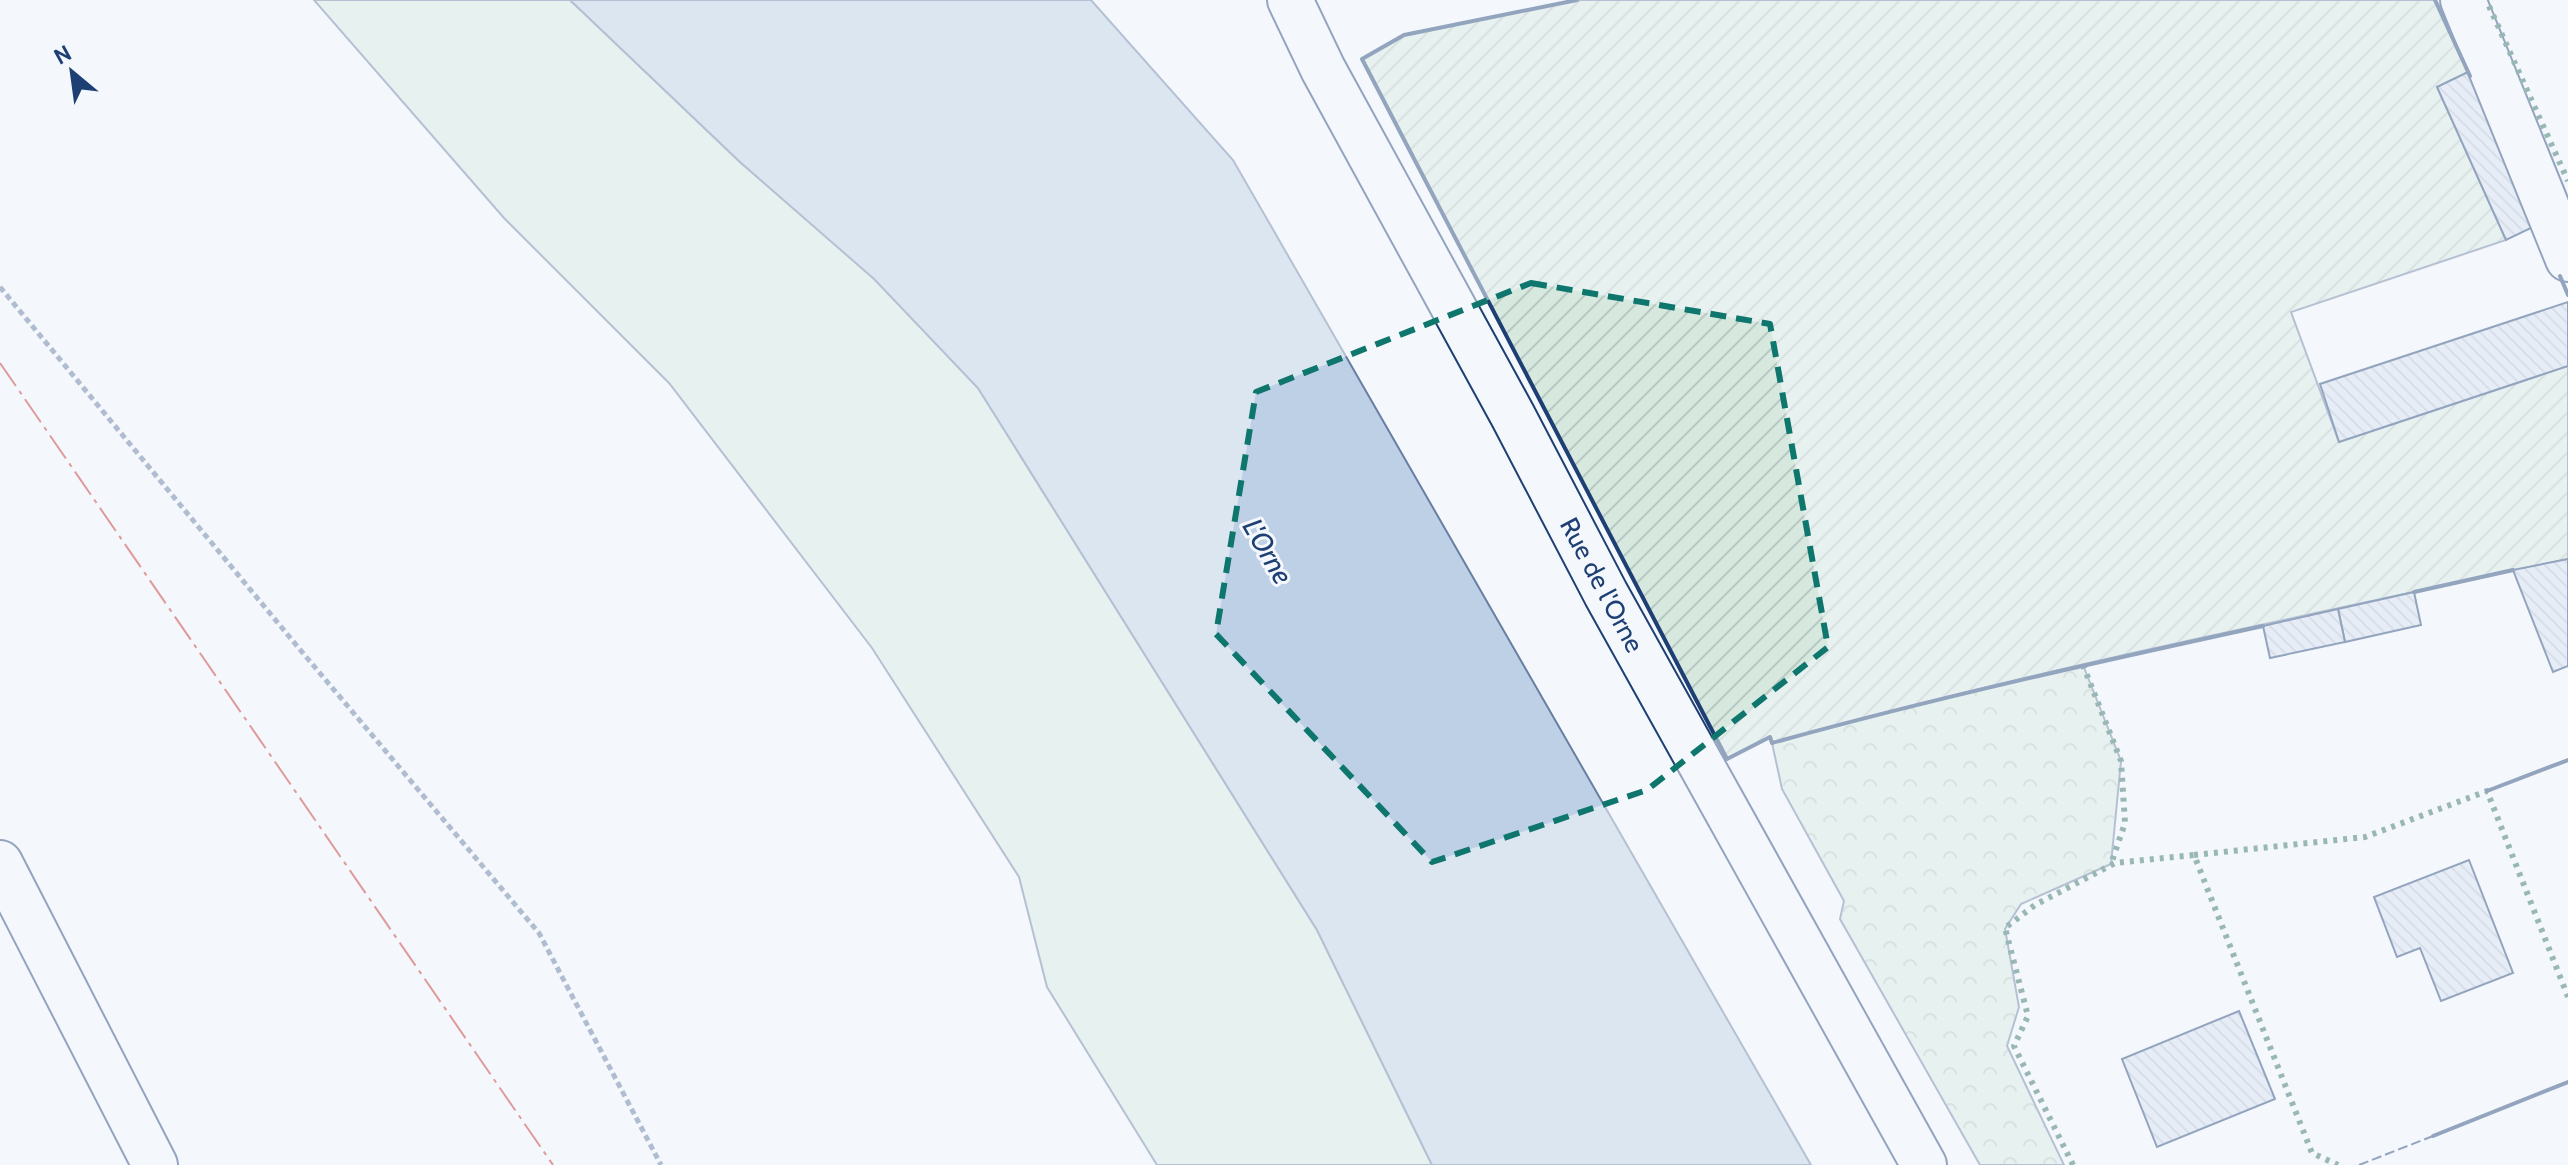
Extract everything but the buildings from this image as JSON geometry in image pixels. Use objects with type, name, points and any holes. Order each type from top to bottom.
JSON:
[{"type":"street","name":"Rue de l'Orne","points":[[1290,0],[1323,69],[1513,416],[1613,608],[1924,1165]]},
{"type":"street","points":[[2463,0],[2568,259]]},
{"type":"street","points":[[0,863],[155,1165]]},
{"type":"path","points":[[0,287],[539,933],[661,1165]]},
{"type":"highlighted area","points":[[1531,283],[1770,324],[1828,647],[1647,790],[1432,862],[1216,634],[1256,392]]},
{"type":"green space","points":[[314,0],[570,0],[740,162],[875,279],[978,388],[1317,930],[1432,1165],[1157,1165],[1047,987],[1019,877],[872,648],[669,383],[504,218]]},
{"type":"green space","points":[[1577,0],[2435,0],[2468,72],[2437,87],[2506,240],[2291,312],[2339,442],[2568,366],[2568,559],[2069,668],[1772,743],[1769,738],[1727,759],[1362,59],[1404,35]]},
{"type":"green space","points":[[2083,665],[2121,761],[2111,864],[2021,904],[2005,929],[2019,1007],[2007,1046],[2064,1165],[1980,1165],[1840,919],[1844,901],[1782,789],[1772,743],[1880,713]]},
{"type":"water","name":"L'Orne","points":[[570,0],[1091,0],[1233,160],[1811,1165],[1432,1165],[1317,930],[978,388],[874,279],[740,162]]},
{"type":"hedge","points":[[2489,6],[2568,181]]},
{"type":"hedge","points":[[2083,665],[2121,761],[2125,823],[2111,864]]},
{"type":"hedge","points":[[2194,855],[2365,837],[2487,791],[2568,997]]},
{"type":"hedge","points":[[2073,1165],[2014,1046],[2028,1016],[2005,928],[2035,905],[2115,863],[2194,855],[2312,1153],[2338,1165]]},
{"type":"fence","points":[[2359,1165],[2433,1136]]},
{"type":"wall","points":[[1577,0],[1404,35],[1362,59],[1727,759],[1770,737],[1772,743],[1955,696],[2263,626]]},
{"type":"wall","points":[[2435,0],[2470,76]]},
{"type":"wall","points":[[2560,276],[2568,295]]},
{"type":"wall","points":[[2414,592],[2513,570]]},
{"type":"wall","points":[[2487,791],[2568,760]]},
{"type":"wall","points":[[2433,1136],[2568,1082]]},
{"type":"power","points":[[0,363],[553,1165]]}]
